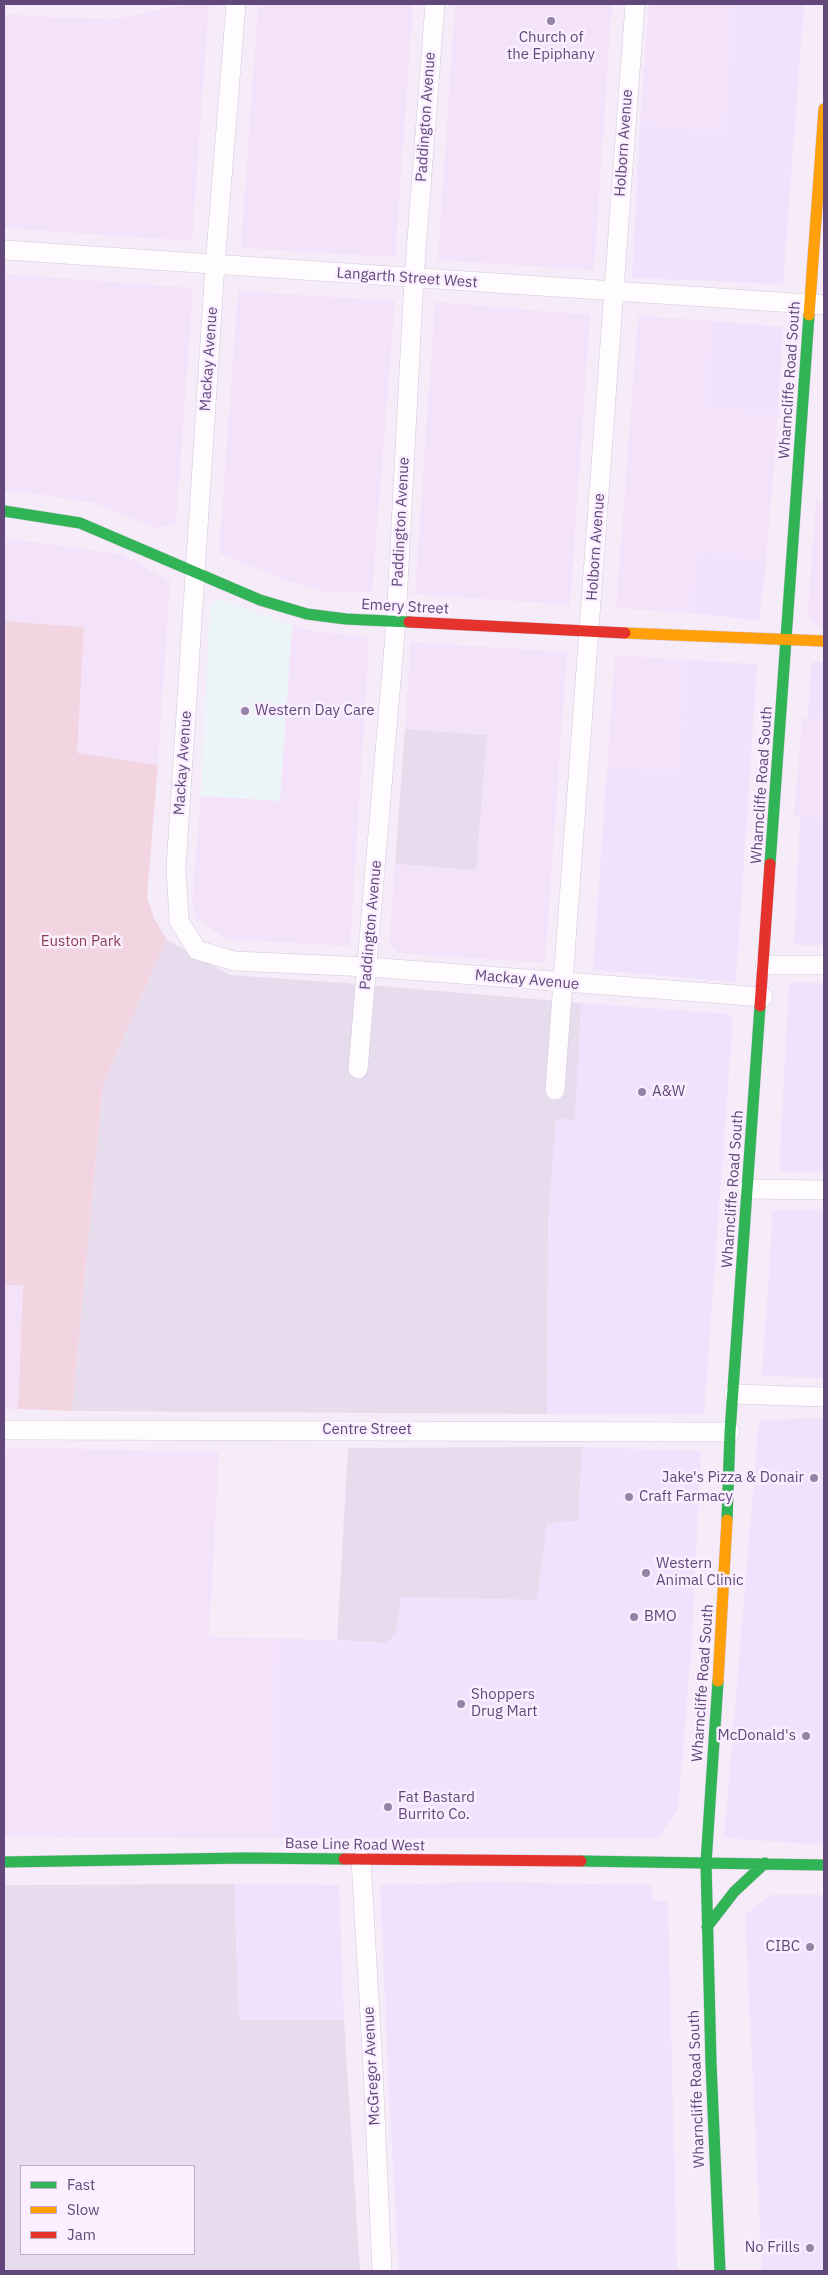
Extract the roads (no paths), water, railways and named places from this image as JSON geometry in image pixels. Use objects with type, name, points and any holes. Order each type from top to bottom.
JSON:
[{"type":"main road","name":"Wharncliffe Road South","points":[[720,2271],[710,2063],[706,1864],[726,1565],[730,1432],[787,640],[818,305],[824,109]]},
{"type":"main road","name":"Emery Street","points":[[4,511],[80,523],[260,600],[307,614],[396,622],[824,641]]},
{"type":"main road","name":"Base Line Road West","points":[[4,1862],[244,1858],[824,1865]]},
{"type":"main road","points":[[707,1927],[734,1892],[765,1864]]},
{"type":"street","name":"Mackay Avenue","points":[[236,4],[215,265],[194,572],[176,868],[179,921],[197,950],[234,961],[368,967],[762,997]]},
{"type":"street","name":"Paddington Avenue","points":[[358,1069],[396,622],[414,278],[435,4]]},
{"type":"street","name":"Holborn Avenue","points":[[556,1090],[635,4]]},
{"type":"street","name":"Langarth Street West","points":[[4,250],[818,305]]},
{"type":"street","points":[[765,965],[824,965]]},
{"type":"street","points":[[748,1189],[824,1190]]},
{"type":"street","points":[[734,1394],[824,1397]]},
{"type":"street","name":"Centre Street","points":[[4,1430],[730,1432]]},
{"type":"street","name":"McGregor Avenue","points":[[360,1860],[373,2068],[382,2271]]},
{"type":"place","name":"Church of the Epiphany","points":[[551,21]]},
{"type":"place","name":"Western Day Care","points":[[245,711]]},
{"type":"place","name":"A&W","points":[[642,1092]]},
{"type":"place","name":"Jake's Pizza & Donair","points":[[814,1478]]},
{"type":"place","name":"Craft Farmacy","points":[[629,1497]]},
{"type":"place","name":"Western Animal Clinic","points":[[646,1573]]},
{"type":"place","name":"BMO","points":[[634,1617]]},
{"type":"place","name":"Shoppers Drug Mart","points":[[461,1704]]},
{"type":"place","name":"McDonald's","points":[[806,1736]]},
{"type":"place","name":"Fat Bastard Burrito Co.","points":[[388,1807]]},
{"type":"place","name":"CIBC","points":[[810,1947]]},
{"type":"place","name":"No Frills","points":[[810,2248]]},
{"type":"park label","name":"Euston Park","points":[[81,942]]}]
